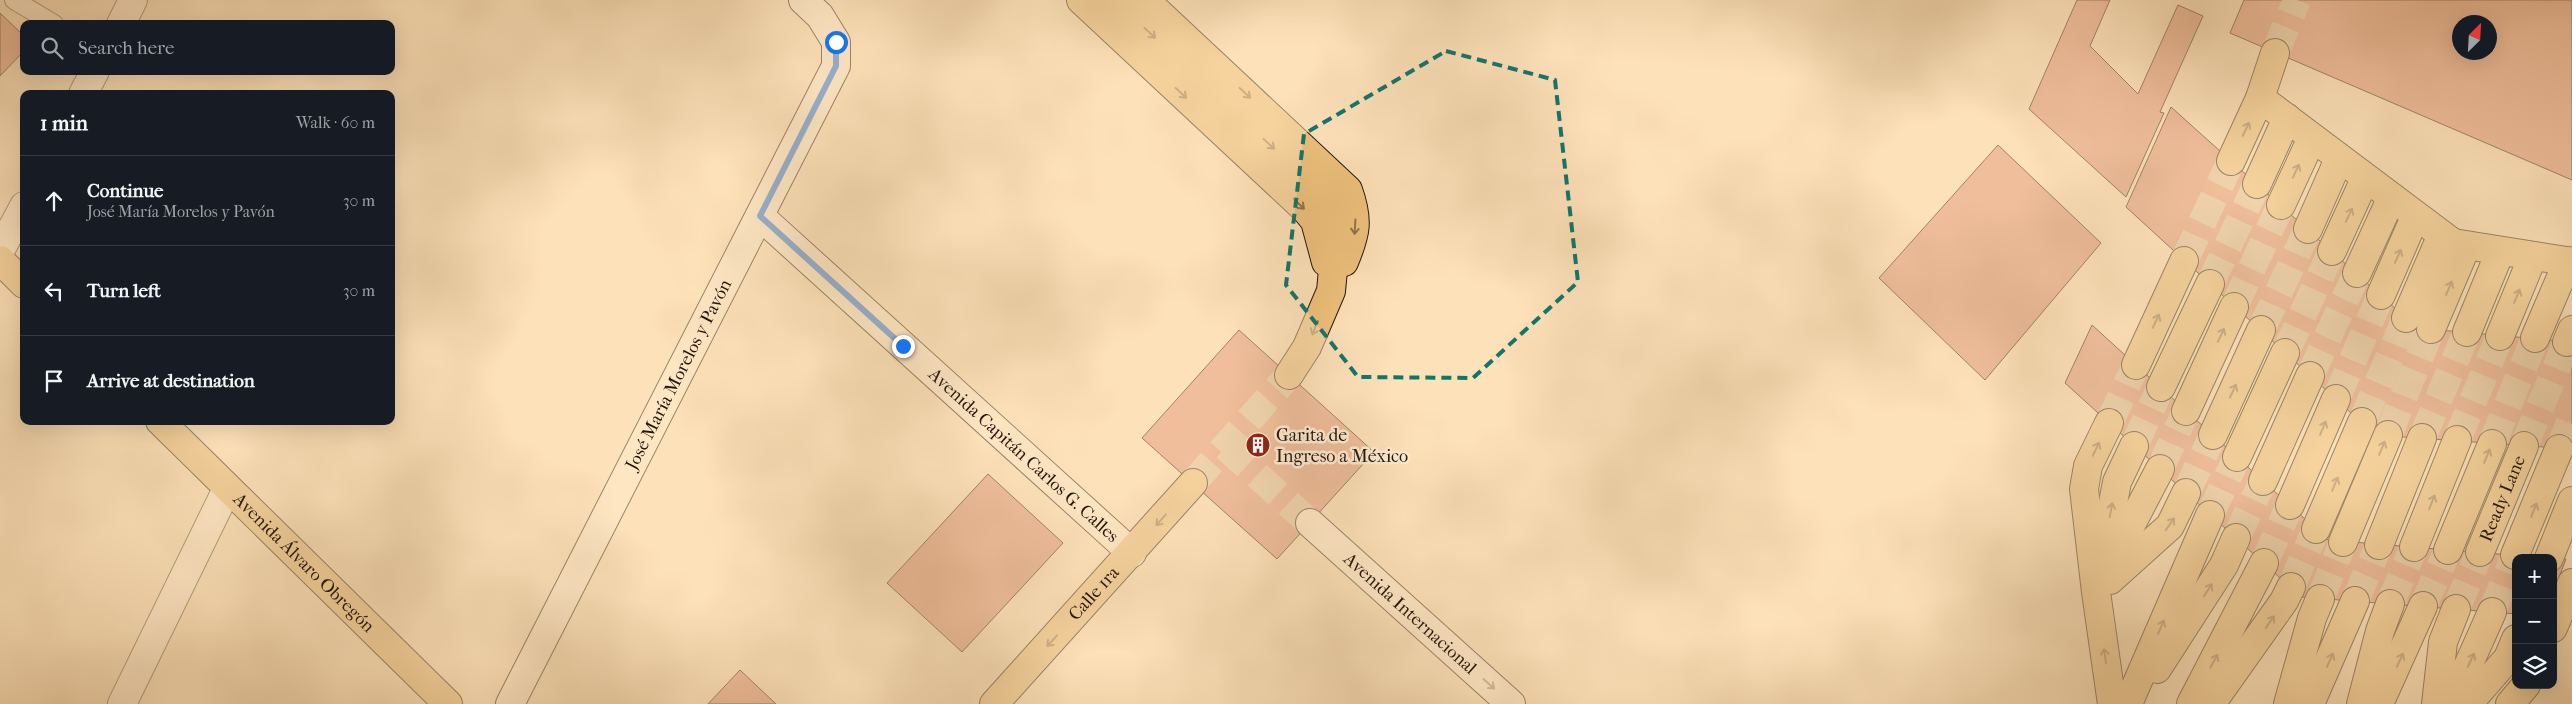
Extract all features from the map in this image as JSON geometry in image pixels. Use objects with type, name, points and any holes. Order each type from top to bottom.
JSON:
[{"type":"main road","points":[[1081,0],[1316,222],[1331,291]]},
{"type":"main road","points":[[1114,0],[1328,198],[1336,217],[1331,291]]},
{"type":"main road","points":[[1145,0],[1348,190],[1355,209],[1354,237],[1307,347],[1289,375]]},
{"type":"main road","points":[[2231,161],[2260,98],[2275,53]]},
{"type":"main road","points":[[2260,98],[2415,217],[2453,242],[2500,252],[2570,262],[2535,338]]},
{"type":"main road","points":[[2257,184],[2287,118]]},
{"type":"main road","points":[[2281,205],[2312,138]]},
{"type":"main road","points":[[2308,229],[2339,159]]},
{"type":"main road","points":[[2332,251],[2365,179]]},
{"type":"main road","points":[[2357,273],[2391,199]]},
{"type":"main road","points":[[2381,295],[2415,217]]},
{"type":"main road","points":[[2406,318],[2453,242]]},
{"type":"main road","points":[[2432,329],[2453,242]]},
{"type":"main road","points":[[2467,332],[2500,252]]},
{"type":"main road","points":[[2500,336],[2533,256]]},
{"type":"main road","points":[[0,260],[20,280]]},
{"type":"main road","points":[[2136,365],[2184,261]]},
{"type":"main road","points":[[2161,387],[2210,284]]},
{"type":"main road","points":[[2186,411],[2234,307]]},
{"type":"main road","points":[[2213,435],[2261,330]]},
{"type":"main road","points":[[2237,457],[2285,353]]},
{"type":"main road","points":[[2263,481],[2310,376]]},
{"type":"main road","points":[[2290,505],[2336,399]]},
{"type":"main road","points":[[2316,529],[2362,422]]},
{"type":"main road","points":[[2109,423],[2088,466],[2084,489],[2112,704]]},
{"type":"main road","name":"Avenida Álvaro Obregón","points":[[164,425],[448,704]]},
{"type":"main road","points":[[2343,542],[2388,436]]},
{"type":"main road","points":[[2378,545],[2422,438]]},
{"type":"main road","points":[[2414,547],[2457,440]]},
{"type":"main road","points":[[2448,550],[2492,444]]},
{"type":"main road","points":[[2096,592],[2116,482],[2134,446]]},
{"type":"main road","name":"Ready Lane","points":[[2480,552],[2524,446]]},
{"type":"main road","name":"Ready Lane","points":[[2515,554],[2559,448]]},
{"type":"main road","points":[[2096,592],[2160,469]]},
{"type":"main road","name":"Calle 1ra","points":[[994,704],[1132,553],[1193,483]]},
{"type":"main road","points":[[2096,592],[2170,526],[2186,493]]},
{"type":"main road","points":[[2551,554],[2572,501]]},
{"type":"main road","points":[[2128,704],[2210,515]]},
{"type":"main road","points":[[2134,704],[2224,565],[2236,538]]},
{"type":"main road","points":[[2191,704],[2264,563]]},
{"type":"main road","points":[[2557,619],[2572,583]]},
{"type":"main road","points":[[2211,704],[2284,601],[2290,588]]},
{"type":"main road","points":[[2288,704],[2312,618],[2320,599]]},
{"type":"main road","points":[[2310,704],[2355,601]]},
{"type":"main road","points":[[2361,704],[2380,631],[2390,604]]},
{"type":"main road","points":[[2379,704],[2424,606]]},
{"type":"main road","points":[[2436,704],[2443,642],[2456,609]]},
{"type":"main road","points":[[2451,704],[2492,612]]},
{"type":"main road","points":[[2468,704],[2508,658],[2514,644]]},
{"type":"main road","points":[[2510,704],[2523,689]]},
{"type":"street","points":[[122,20],[133,0]]},
{"type":"street","name":"José María Morelos y Pavón","points":[[510,704],[836,66],[836,42],[820,16],[803,0]]},
{"type":"street","points":[[86,90],[93,75]]},
{"type":"street","points":[[0,251],[20,214]]},
{"type":"street","name":"Avenida Capitán Carlos G. Calles","points":[[760,216],[1132,553]]},
{"type":"street","points":[[122,704],[227,489]]},
{"type":"street","name":"Avenida Internacional","points":[[1310,523],[1511,704]]},
{"type":"lane","points":[[14,0],[47,20]]},
{"type":"highlighted area","points":[[1446,51],[1555,80],[1578,282],[1473,378],[1358,377],[1286,285],[1304,134]]},
{"type":"building","points":[[2077,0],[2110,0],[2090,46],[2138,94],[2178,5],[2203,16],[2160,112],[2164,113],[2126,197],[2029,109]]},
{"type":"building","points":[[2244,0],[2572,0],[2572,180],[2230,33]]},
{"type":"building","points":[[0,13],[20,32],[20,55],[0,76]]},
{"type":"building","points":[[2171,107],[2417,328],[2572,342],[2572,449],[2375,435],[2126,207]]},
{"type":"building","points":[[1998,145],[2101,243],[1985,380],[1879,278]]},
{"type":"building","points":[[2092,325],[2328,540],[2512,555],[2512,614],[2301,597],[2065,383]]},
{"type":"building","name":"Garita de Ingreso a México","points":[[1239,330],[1374,452],[1277,559],[1142,438]]},
{"type":"building","points":[[988,474],[1063,543],[962,652],[887,583]]},
{"type":"building","points":[[2557,558],[2566,559],[2557,583]]},
{"type":"building","points":[[740,670],[776,704],[708,704]]},
{"type":"tunnel","points":[[2275,53],[2297,0]]},
{"type":"tunnel","points":[[2184,261],[2231,161]]},
{"type":"tunnel","points":[[2210,284],[2257,184]]},
{"type":"tunnel","points":[[2234,307],[2281,205]]},
{"type":"tunnel","points":[[2261,330],[2308,229]]},
{"type":"tunnel","points":[[2285,353],[2332,251]]},
{"type":"tunnel","points":[[2310,376],[2357,273]]},
{"type":"tunnel","points":[[2336,399],[2381,295]]},
{"type":"tunnel","points":[[2362,422],[2406,318]]},
{"type":"tunnel","points":[[2388,435],[2431,329]]},
{"type":"tunnel","points":[[2422,438],[2467,332]]},
{"type":"tunnel","points":[[2457,440],[2500,336]]},
{"type":"tunnel","points":[[2492,444],[2535,338]]},
{"type":"tunnel","points":[[2524,446],[2567,342]]},
{"type":"tunnel","points":[[2109,423],[2136,365]]},
{"type":"tunnel","points":[[1193,483],[1289,375]]},
{"type":"tunnel","points":[[2134,446],[2161,387]]},
{"type":"tunnel","points":[[2160,469],[2186,411]]},
{"type":"tunnel","points":[[2559,449],[2572,417]]},
{"type":"tunnel","points":[[2186,493],[2213,435]]},
{"type":"tunnel","points":[[1226,447],[1310,523]]},
{"type":"tunnel","points":[[2210,515],[2237,457]]},
{"type":"tunnel","points":[[2236,538],[2263,481]]},
{"type":"tunnel","points":[[2264,563],[2290,505]]},
{"type":"tunnel","points":[[2291,587],[2316,529]]},
{"type":"tunnel","points":[[2320,599],[2343,542]]},
{"type":"tunnel","points":[[2355,601],[2379,545]]},
{"type":"tunnel","points":[[2390,604],[2414,547]]},
{"type":"tunnel","points":[[2423,606],[2448,550]]},
{"type":"tunnel","points":[[2456,609],[2480,552]]},
{"type":"tunnel","points":[[2492,612],[2512,562]]},
{"type":"place","name":"Garita de Ingreso a México","points":[[1258,445]]},
{"type":"route","points":[[836,42],[836,66],[760,216],[903,346]]}]
